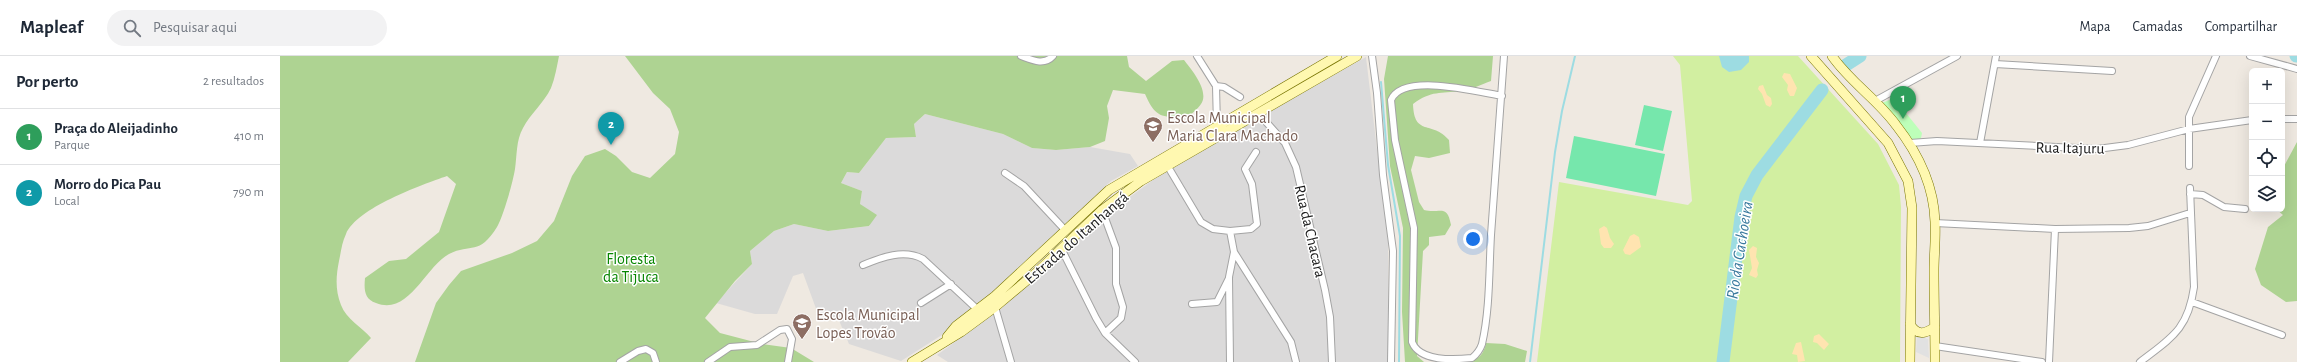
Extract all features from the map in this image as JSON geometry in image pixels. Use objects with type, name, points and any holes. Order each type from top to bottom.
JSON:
[{"type":"main road","name":"Estrada do Itanhangá","points":[[945,340],[956,326],[978,310],[1109,190],[1337,56]]},
{"type":"main road","name":"Estrada do Itanhangá","points":[[914,362],[945,340],[961,332],[995,307],[1038,270],[1102,210],[1141,181],[1355,56]]},
{"type":"main road","points":[[1811,56],[1888,143],[1908,181],[1912,208],[1910,362]]},
{"type":"main road","points":[[1832,56],[1849,77],[1876,101],[1910,143],[1931,191],[1935,223],[1935,362]]},
{"type":"main road","points":[[1910,324],[1914,330],[1921,334],[1928,332],[1935,327]]},
{"type":"street","points":[[1021,56],[1037,62],[1049,60],[1053,56]]},
{"type":"street","points":[[1197,56],[1216,86],[1217,126]]},
{"type":"street","points":[[1372,56],[1377,93],[1383,175],[1393,251],[1391,362]]},
{"type":"street","points":[[1502,96],[1424,84],[1398,91],[1391,100],[1394,140],[1409,198],[1415,242],[1412,342],[1415,349],[1420,354],[1428,357],[1472,358],[1478,354],[1484,331],[1502,96],[1504,56]]},
{"type":"street","points":[[1876,101],[1957,56]]},
{"type":"street","points":[[1980,143],[1996,56]]},
{"type":"street","points":[[2189,166],[2189,129],[2194,105],[2216,56]]},
{"type":"street","points":[[2250,56],[2297,69]]},
{"type":"street","points":[[1994,64],[2112,71]]},
{"type":"street","points":[[1216,86],[1240,97]]},
{"type":"street","name":"Rua da Chacara","points":[[1258,113],[1285,143],[1296,167],[1325,290],[1332,335],[1332,362]]},
{"type":"street","points":[[2285,120],[2297,119]]},
{"type":"street","name":"Rua Itajuru","points":[[1910,143],[1937,141],[2097,149],[2128,144],[2189,129],[2249,120]]},
{"type":"street","points":[[1167,165],[1201,222],[1212,229],[1230,231],[1252,229],[1258,224],[1252,184],[1245,169],[1256,152]]},
{"type":"street","points":[[1005,174],[1024,186],[1066,231]]},
{"type":"street","points":[[2140,362],[2180,330],[2192,302],[2194,288],[2190,191],[2203,195],[2224,207],[2245,209]]},
{"type":"street","points":[[1102,210],[1116,248],[1116,284],[1123,307],[1121,318],[1105,333]]},
{"type":"street","points":[[1935,223],[2055,229],[2129,228],[2148,226],[2190,213]]},
{"type":"street","points":[[2049,362],[2055,229]]},
{"type":"street","points":[[1230,231],[1234,252],[1291,342],[1294,361]]},
{"type":"street","points":[[1061,248],[1085,298],[1105,333],[1136,362]]},
{"type":"street","points":[[1230,362],[1229,277],[1234,252]]},
{"type":"street","points":[[863,265],[879,258],[907,254],[916,255],[924,259],[978,310]]},
{"type":"street","points":[[1192,304],[1217,302],[1229,277]]},
{"type":"street","points":[[921,303],[951,284]]},
{"type":"street","points":[[2192,302],[2282,335]]},
{"type":"street","points":[[995,307],[1011,362]]},
{"type":"street","points":[[708,362],[730,347],[757,345],[780,330],[787,329],[792,339],[788,362]]},
{"type":"street","points":[[1935,346],[2042,362]]},
{"type":"street","points":[[620,362],[638,351],[646,349],[652,353],[656,362]]},
{"type":"shaded area","points":[[1366,57],[1388,242],[1389,362],[948,362],[937,355],[1002,308],[1089,227],[1153,180],[1247,124]]},
{"type":"shaded area","points":[[925,114],[1003,134],[1032,148],[1056,150],[1090,147],[1130,154],[1138,166],[1111,181],[1004,282],[945,333],[901,361],[849,344],[838,318],[818,314],[803,273],[793,276],[777,314],[755,314],[716,303],[752,264],[750,251],[774,231],[794,224],[828,231],[870,226],[860,204],[862,191],[841,183],[847,172],[859,173],[886,138],[916,137],[914,124]]},
{"type":"shaded area","points":[[1917,335],[1928,339],[1929,358],[1916,352]]},
{"type":"green space","points":[[280,56],[559,56],[551,88],[545,99],[529,118],[521,133],[518,143],[514,175],[505,208],[497,227],[485,242],[474,247],[449,254],[440,260],[407,297],[398,303],[388,305],[376,303],[369,299],[365,290],[365,278],[389,261],[406,259],[439,232],[456,184],[447,176],[422,185],[376,207],[352,224],[344,240],[338,267],[338,294],[343,310],[350,319],[371,338],[348,362],[280,362]]},
{"type":"green space","name":"Floresta da Tijuca","points":[[625,56],[1127,56],[1129,67],[1146,81],[1172,61],[1184,60],[1198,80],[1203,93],[1203,99],[1200,106],[1188,117],[1172,117],[1161,115],[1157,112],[1145,94],[1113,90],[1107,106],[1109,118],[1105,141],[1090,147],[1056,150],[1032,148],[1003,134],[925,114],[914,124],[916,137],[886,138],[859,173],[847,172],[841,183],[862,191],[860,204],[877,215],[869,226],[828,231],[794,224],[774,231],[750,251],[752,264],[735,281],[705,318],[720,333],[762,344],[791,348],[814,362],[415,362],[436,303],[449,285],[461,271],[512,253],[537,241],[554,221],[572,176],[585,156],[605,149],[616,156],[632,172],[650,178],[675,154],[679,132],[670,109],[653,93]]},
{"type":"green space","points":[[1388,56],[1493,56],[1491,81],[1465,90],[1436,93],[1426,96],[1413,104],[1414,114],[1420,125],[1443,134],[1449,140],[1450,153],[1429,158],[1415,156],[1411,170],[1419,202],[1424,210],[1445,212],[1451,225],[1445,235],[1429,237],[1429,245],[1423,251],[1417,356],[1424,362],[1405,362],[1402,312],[1403,228],[1390,166],[1384,79]]},
{"type":"green space","points":[[1673,56],[1798,56],[1878,144],[1899,185],[1901,207],[1900,362],[1537,362],[1559,182],[1688,205],[1692,201],[1680,65]]},
{"type":"green space","points":[[1894,98],[1922,133],[1921,138],[1918,141],[1910,140],[1882,103]]},
{"type":"green space","points":[[1644,105],[1672,111],[1663,151],[1635,145]]},
{"type":"green space","points":[[1574,136],[1665,154],[1656,196],[1566,178]]},
{"type":"green space","points":[[2297,142],[2297,301],[2286,302],[2261,285],[2255,269],[2268,227],[2283,215],[2280,212],[2285,212],[2285,164]]},
{"type":"green space","points":[[1486,343],[1505,344],[1527,351],[1525,362],[1464,362],[1479,357],[1485,348]]},
{"type":"sand","points":[[1784,73],[1790,74],[1797,88],[1794,96],[1790,96],[1787,90],[1788,85],[1782,77]]},
{"type":"sand","points":[[1763,85],[1767,95],[1771,98],[1772,104],[1770,107],[1766,105],[1762,94],[1758,89],[1759,86]]},
{"type":"sand","points":[[1604,226],[1607,228],[1610,238],[1614,244],[1611,248],[1604,248],[1601,244],[1599,229]]},
{"type":"sand","points":[[1634,234],[1639,237],[1641,247],[1630,255],[1625,254],[1623,250],[1630,236]]},
{"type":"sand","points":[[1753,246],[1757,248],[1756,257],[1759,263],[1757,270],[1758,275],[1756,278],[1749,275],[1752,268],[1749,250]]},
{"type":"sand","points":[[1819,334],[1829,344],[1824,350],[1817,343],[1813,342],[1814,336]]},
{"type":"sand","points":[[1801,342],[1805,361],[1798,362],[1797,355],[1792,354],[1796,343]]},
{"type":"water","points":[[1719,56],[1749,56],[1749,62],[1741,70],[1729,72],[1722,67]]},
{"type":"waterway","points":[[1530,362],[1555,152],[1562,111],[1575,56]]},
{"type":"waterway","name":"Rio da Cachoeira","points":[[1846,65],[1860,56]]},
{"type":"waterway","points":[[1381,82],[1388,165],[1400,236],[1399,362]]},
{"type":"waterway","name":"Rio da Cachoeira","points":[[1723,362],[1741,217],[1746,196],[1757,175],[1822,90]]},
{"type":"place","name":"Praça do Aleijadinho","points":[[1903,119]]},
{"type":"place","name":"Escola Municipal Maria Clara Machado","points":[[1153,143]]},
{"type":"place","name":"Morro do Pica Pau","points":[[611,145]]},
{"type":"place","name":"Escola Municipal Lopes Trovão","points":[[802,340]]}]
